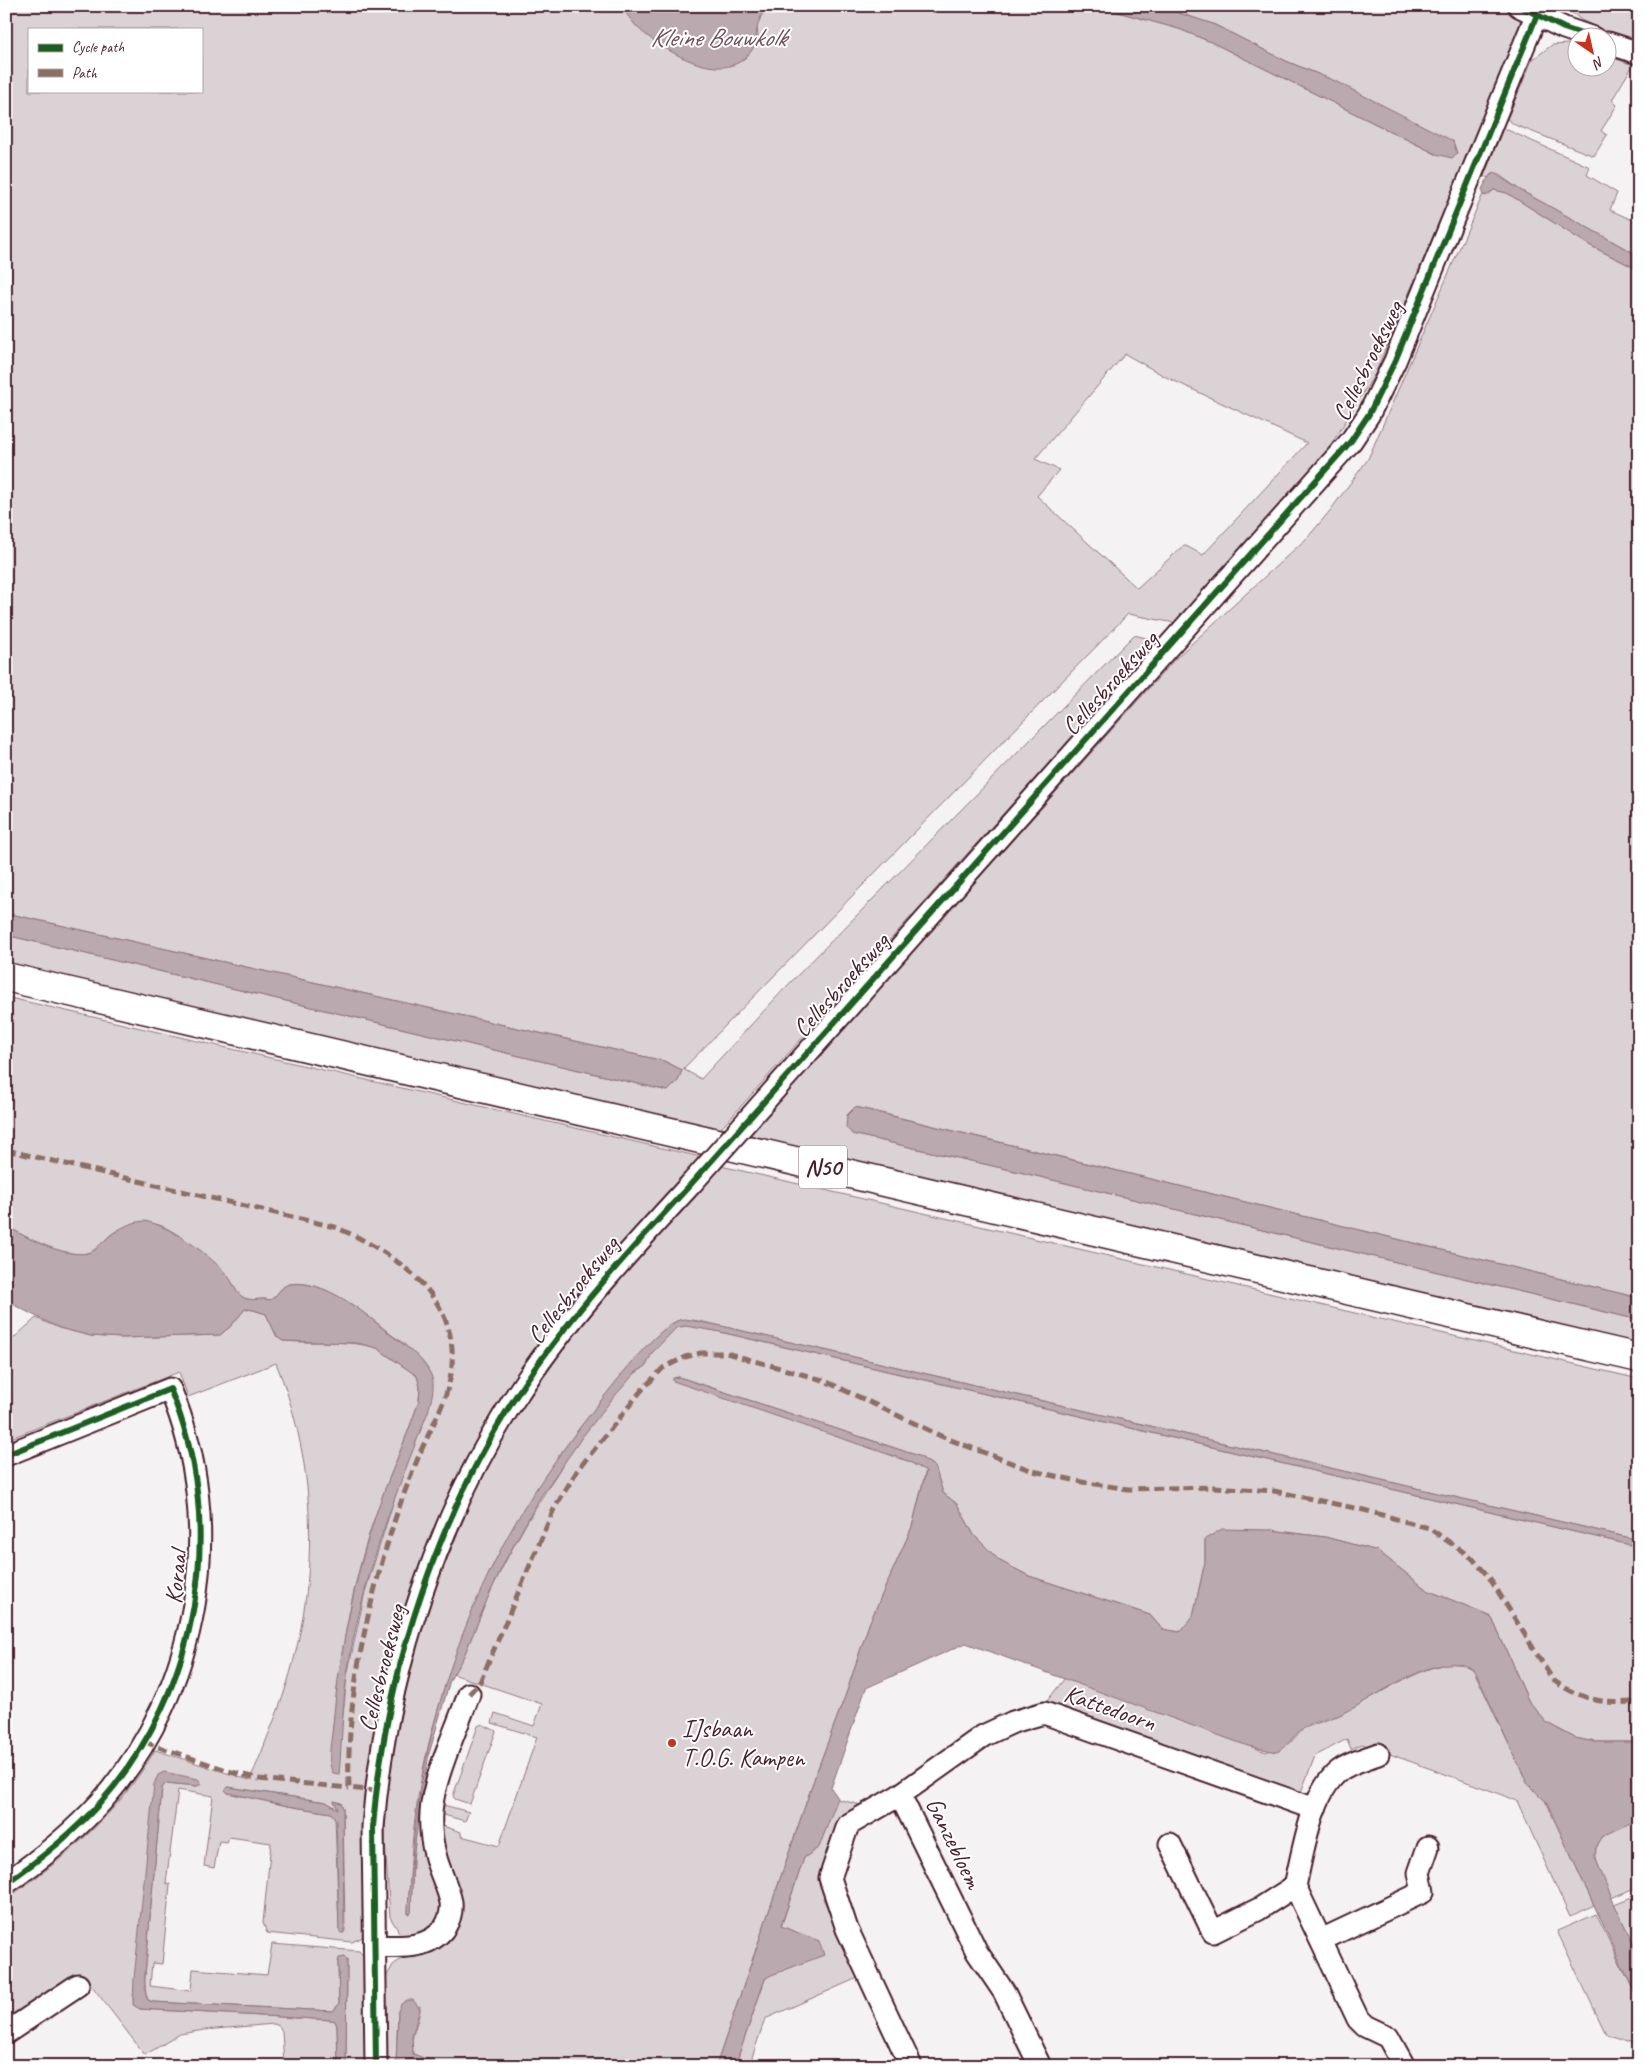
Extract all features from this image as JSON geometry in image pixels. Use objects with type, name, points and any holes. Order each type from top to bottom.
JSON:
[{"type":"highway","name":"N50","points":[[6,977],[1639,1358]]},
{"type":"highway","name":"N50","points":[[6,989],[1639,1370]]},
{"type":"street","points":[[1532,9],[1572,28]]},
{"type":"street","name":"Cellesbroeksweg","points":[[376,2066],[373,1827],[376,1791],[395,1682],[418,1601],[460,1497],[497,1429],[526,1382],[590,1295],[691,1184],[1350,441],[1369,414],[1394,361],[1532,9]]},
{"type":"street","points":[[1618,46],[1639,53]]},
{"type":"street","name":"Koraal","points":[[6,1455],[170,1389],[186,1434],[193,1466],[200,1531],[197,1589],[190,1629],[173,1683],[152,1727],[122,1776],[80,1825],[56,1846],[6,1883]]},
{"type":"street","points":[[375,1946],[410,1947],[425,1943],[439,1934],[449,1921],[451,1912],[450,1902],[432,1840],[432,1801],[469,1694]]},
{"type":"street","name":"Kattedoorn","points":[[900,1794],[983,1736],[1013,1722],[1044,1713],[1315,1808]]},
{"type":"street","points":[[1378,1754],[1360,1760],[1339,1771],[1326,1786],[1315,1808],[1295,1886],[1358,2020],[1365,2026],[1388,2037],[1404,2066]]},
{"type":"street","name":"Ganzebloem","points":[[911,2066],[847,1929],[830,1878],[848,1825],[900,1794],[976,1952],[1004,1992],[1040,2066]]},
{"type":"street","points":[[1170,1844],[1213,1932],[1259,1909],[1295,1886]]},
{"type":"street","points":[[1321,1940],[1423,1892],[1419,1873],[1428,1847]]},
{"type":"street","points":[[6,2033],[78,1985]]},
{"type":"shaded area","points":[[6,6],[621,6],[639,29],[758,37],[757,26],[765,6],[1096,6],[1179,29],[1211,42],[1436,154],[1335,81],[1286,61],[1213,24],[1157,6],[1504,6],[1511,9],[1520,20],[1521,38],[1511,65],[1464,163],[1375,374],[1318,466],[1175,623],[1128,614],[683,1069],[701,1079],[786,987],[1134,635],[1158,641],[717,1133],[6,968],[6,935],[668,1091],[678,1081],[682,1070],[664,1061],[6,913]],"holes":[[[1125,354],[1166,377],[1307,443],[1203,555],[1184,545],[1137,588],[1037,496],[1059,470],[1035,459]]]},
{"type":"shaded area","points":[[1564,6],[1639,6],[1639,46],[1618,37],[1618,28],[1599,28],[1581,20]]},
{"type":"shaded area","points":[[1568,44],[1568,78],[1618,78],[1618,60],[1633,65],[1612,100],[1617,105],[1601,131],[1607,135],[1594,156],[1515,125],[1507,119],[1532,60],[1552,45]]},
{"type":"shaded area","points":[[1503,128],[1590,167],[1587,175],[1617,193],[1610,210],[1639,223],[1639,256],[1520,190],[1498,174],[1491,174],[1488,178],[1484,176]]},
{"type":"shaded area","points":[[1494,190],[1507,193],[1589,245],[1639,270],[1639,1298],[856,1107],[847,1115],[852,1134],[1639,1320],[1639,1347],[744,1140],[1176,658],[1308,537],[1329,512],[1368,459],[1483,194],[1487,196]]},
{"type":"shaded area","points":[[6,997],[701,1157],[562,1318],[416,1582],[366,1932],[361,1938],[352,1942],[267,1933],[263,1923],[271,1843],[229,1837],[227,1842],[219,1841],[214,1868],[204,1866],[213,1796],[178,1790],[166,1883],[170,1884],[162,1964],[152,1963],[150,1986],[191,1991],[193,1969],[267,1975],[272,1944],[359,1951],[366,1959],[368,2066],[346,2066],[347,1960],[344,1957],[338,1962],[339,2004],[333,2011],[153,2002],[148,2000],[145,1989],[145,1977],[162,1788],[166,1783],[197,1786],[156,1779],[133,2001],[140,2009],[332,2020],[335,2021],[337,2026],[338,2066],[284,2066],[282,2031],[279,2026],[274,2024],[180,2034],[145,2055],[82,1973],[6,2023],[6,1899],[50,1867],[90,1833],[125,1794],[155,1750],[249,1780],[261,1754],[287,1684],[299,1639],[306,1593],[309,1546],[308,1500],[302,1454],[292,1408],[276,1363],[188,1397],[179,1372],[6,1440],[6,1345],[36,1318],[59,1328],[91,1336],[121,1338],[220,1335],[231,1326],[245,1309],[248,1309],[266,1314],[277,1337],[283,1341],[366,1345],[377,1348],[417,1376],[420,1387],[419,1401],[372,1525],[349,1613],[339,1673],[330,1763],[339,1773],[338,1762],[347,1676],[365,1592],[399,1484],[431,1400],[418,1366],[403,1343],[367,1315],[329,1291],[315,1286],[290,1284],[270,1300],[245,1298],[239,1294],[230,1279],[214,1263],[182,1238],[162,1226],[151,1224],[121,1229],[113,1233],[94,1250],[75,1254],[36,1242],[6,1225]],"holes":[[[228,1787],[326,1802],[339,1810],[334,1801],[341,1803],[343,1808],[345,1931],[339,1930],[335,1816],[331,1813],[228,1793],[225,1790]]]},
{"type":"shaded area","points":[[721,1166],[1639,1379],[1639,1540],[717,1325],[694,1320],[680,1320],[662,1331],[651,1341],[575,1434],[547,1473],[522,1513],[489,1574],[449,1674],[433,1728],[420,1783],[412,1849],[408,1913],[411,1912],[413,1859],[418,1816],[441,1897],[439,1919],[420,1938],[405,1937],[399,1932],[390,1917],[385,1841],[386,1794],[391,1748],[410,1649],[484,1470],[522,1409],[570,1339],[620,1279]]},
{"type":"shaded area","points":[[679,1326],[716,1331],[1639,1547],[1639,1742],[1595,1742],[1575,1738],[1547,1723],[1528,1700],[1491,1616],[1427,1590],[1378,1551],[1325,1537],[1271,1530],[1205,1539],[1205,1562],[1193,1616],[1180,1632],[1162,1629],[1150,1615],[1029,1576],[1000,1561],[974,1535],[957,1504],[943,1493],[935,1467],[919,1456],[679,1377],[674,1378],[908,1461],[926,1470],[912,1527],[869,1624],[716,2066],[444,2066],[413,2054],[413,2034],[419,2017],[420,2006],[398,2011],[396,2066],[384,2066],[385,1979],[393,1965],[400,1960],[436,1947],[448,1871],[440,1828],[443,1826],[461,1832],[461,1836],[499,1846],[537,1737],[492,1723],[495,1713],[534,1726],[542,1704],[453,1674],[464,1655],[489,1595],[539,1501],[587,1429],[612,1397],[629,1378],[646,1365],[652,1351],[671,1331]]},
{"type":"shaded area","points":[[1448,1663],[1468,1665],[1474,1671],[1512,1751],[1534,1789],[1546,1802],[1594,1905],[1570,1917],[1517,1801],[1503,1795],[1362,1744],[1351,1749],[1347,1739],[1315,1756],[1301,1792],[1047,1701],[1065,1678],[1266,1752],[1292,1741],[1302,1729],[1342,1714],[1397,1683],[1428,1669]]},
{"type":"shaded area","points":[[482,1724],[496,1731],[470,1804],[455,1799],[453,1796],[478,1726]]},
{"type":"shaded area","points":[[837,1799],[861,1805],[823,1899],[862,1976],[765,2019],[749,2066],[735,2066],[765,1979],[819,1941],[781,1927],[804,1858],[819,1847]]},
{"type":"shaded area","points":[[440,1804],[469,1812],[465,1821],[440,1814]]},
{"type":"shaded area","points":[[1639,1819],[1639,1886],[1611,1898],[1596,1857],[1598,1841],[1620,1826]]},
{"type":"shaded area","points":[[1637,1895],[1639,1898],[1639,1956],[1614,1904]]},
{"type":"shaded area","points":[[1596,1914],[1639,2002],[1639,2052],[1634,2043],[1606,2034],[1557,1931]]},
{"type":"water","name":"Kleine Bouwkolk","points":[[621,6],[765,6],[758,24],[752,50],[741,61],[727,66],[712,67],[680,56],[651,39],[637,28]]},
{"type":"water","points":[[1096,6],[1157,6],[1213,24],[1286,61],[1335,81],[1453,141],[1457,153],[1452,158],[1436,154],[1211,42],[1179,29]]},
{"type":"water","points":[[1494,173],[1520,190],[1639,256],[1639,270],[1589,245],[1507,193],[1494,190],[1484,196],[1482,189],[1488,178]]},
{"type":"water","points":[[6,913],[664,1061],[682,1070],[678,1081],[668,1091],[6,935]]},
{"type":"water","points":[[855,1107],[1639,1298],[1639,1320],[852,1134],[846,1127],[847,1115]]},
{"type":"water","points":[[145,1221],[167,1229],[201,1251],[228,1276],[237,1292],[244,1298],[270,1300],[287,1285],[303,1284],[330,1292],[343,1299],[367,1315],[412,1351],[423,1362],[431,1375],[433,1388],[428,1412],[391,1509],[360,1608],[345,1688],[339,1774],[333,1773],[331,1768],[330,1749],[347,1624],[372,1526],[419,1401],[420,1387],[417,1376],[377,1348],[357,1343],[283,1341],[277,1337],[266,1314],[251,1310],[245,1309],[231,1326],[220,1335],[121,1338],[91,1336],[59,1328],[6,1301],[6,1225],[48,1247],[84,1254],[94,1250],[123,1227]]},
{"type":"water","points":[[684,1319],[717,1325],[1639,1540],[1639,1547],[716,1331],[685,1326],[676,1328],[652,1353],[646,1366],[635,1373],[613,1398],[583,1436],[541,1496],[505,1561],[464,1656],[450,1680],[429,1754],[413,1859],[411,1913],[408,1914],[415,1828],[428,1748],[450,1669],[464,1631],[497,1557],[535,1490],[564,1448],[617,1380],[655,1337],[675,1322]]},
{"type":"water","points":[[679,1377],[919,1456],[935,1467],[943,1493],[957,1504],[974,1535],[1000,1561],[1029,1576],[1150,1615],[1162,1629],[1180,1632],[1193,1616],[1205,1562],[1205,1539],[1222,1529],[1271,1530],[1325,1537],[1378,1551],[1427,1590],[1491,1616],[1528,1700],[1547,1723],[1575,1738],[1595,1742],[1639,1742],[1639,1819],[1602,1836],[1596,1846],[1595,1857],[1639,1956],[1639,2002],[1546,1802],[1527,1783],[1475,1671],[1462,1665],[1445,1664],[1427,1669],[1389,1687],[1342,1714],[1306,1726],[1285,1747],[1277,1752],[1248,1746],[966,1643],[866,1688],[831,1788],[838,1798],[819,1847],[804,1858],[781,1926],[819,1941],[824,1955],[765,1979],[735,2066],[716,2066],[869,1624],[912,1527],[926,1471],[908,1461],[673,1381],[673,1378]]},
{"type":"water","points":[[164,1772],[198,1779],[202,1784],[197,1786],[166,1783],[162,1788],[145,1977],[145,1989],[148,2000],[153,2002],[333,2011],[339,2004],[338,1962],[339,1958],[345,1957],[347,1960],[346,2066],[338,2066],[337,2026],[335,2021],[332,2020],[140,2009],[133,2005],[154,1784],[158,1775]]},
{"type":"water","points":[[228,1787],[326,1802],[338,1809],[334,1801],[341,1803],[343,1808],[344,1933],[341,1933],[339,1930],[336,1820],[331,1813],[228,1793],[225,1790]]},
{"type":"water","points":[[407,2000],[413,2000],[420,2009],[412,2036],[413,2054],[444,2066],[423,2066],[411,2063],[409,2066],[396,2066],[398,2011],[401,2004]]},
{"type":"marked path","points":[[6,1150],[335,1227],[370,1244],[404,1267],[432,1296],[442,1313],[449,1331],[452,1348],[450,1380],[446,1395],[420,1453],[390,1535],[365,1629],[354,1692],[349,1756],[349,1788],[376,1791]]},
{"type":"marked path","points":[[469,1694],[480,1682],[554,1509],[577,1471],[641,1391],[663,1368],[685,1357],[701,1353],[726,1353],[823,1380],[943,1437],[1033,1471],[1082,1482],[1128,1489],[1214,1487],[1274,1491],[1364,1510],[1429,1528],[1472,1558],[1489,1577],[1553,1680],[1573,1692],[1594,1700],[1605,1702],[1639,1701]]},
{"type":"marked path","points":[[144,1742],[232,1772],[259,1779],[349,1788]]},
{"type":"cycle path","points":[[1519,6],[1568,29]]},
{"type":"cycle path","points":[[376,2066],[373,1827],[379,1769],[390,1710],[421,1594],[467,1483],[495,1431],[526,1381],[564,1329],[605,1280],[1351,441],[1369,414],[1395,361],[1537,15]]},
{"type":"cycle path","points":[[6,1455],[170,1389],[188,1441],[197,1495],[199,1550],[194,1605],[181,1658],[161,1710],[134,1758],[101,1802],[68,1835],[32,1865],[6,1883]]},
{"type":"place","name":"IJsbaan T.O.G. Kampen","points":[[672,1743]]}]
